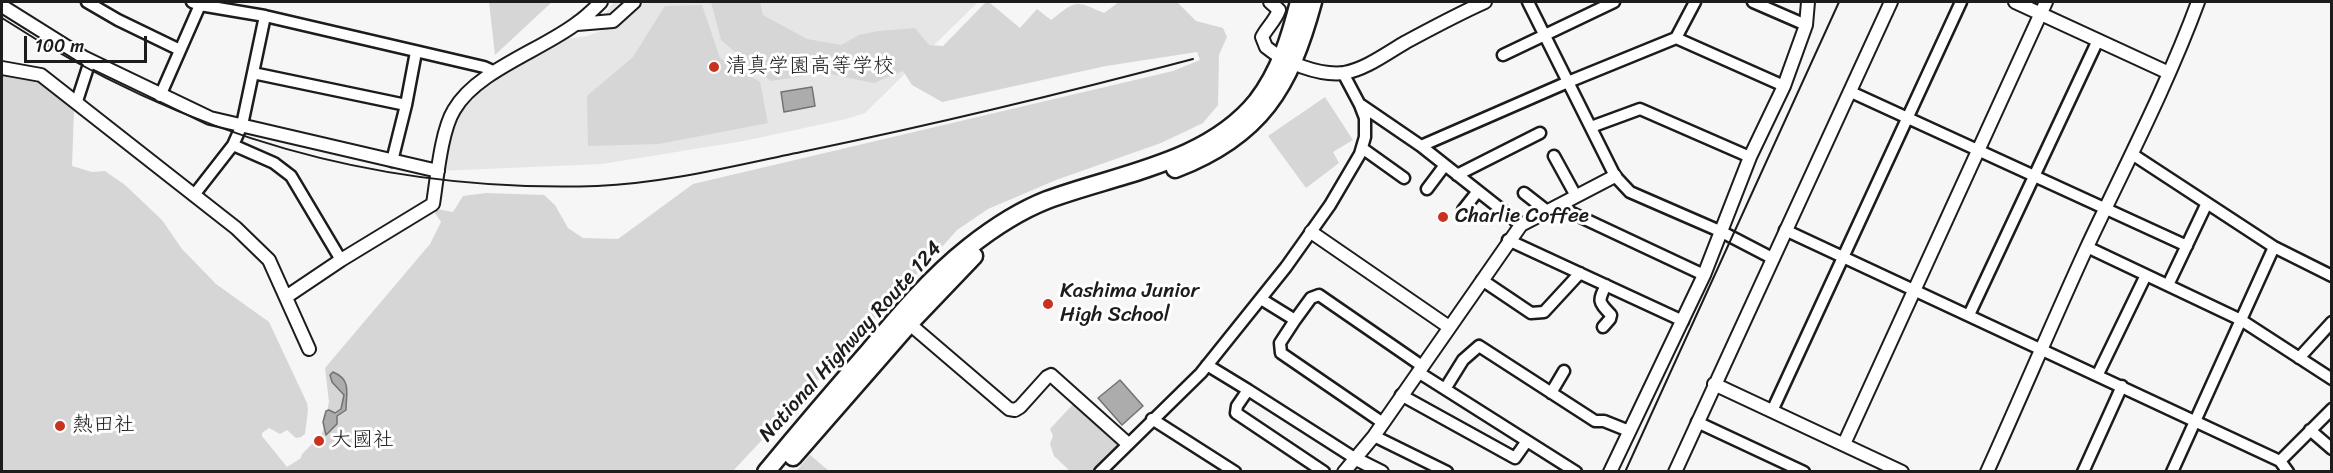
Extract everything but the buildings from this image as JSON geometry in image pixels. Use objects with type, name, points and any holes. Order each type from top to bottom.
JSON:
[{"type":"highway","name":"National Highway Route 124","points":[[1288,60],[1299,2]]},
{"type":"highway","name":"National Highway Route 124","points":[[780,471],[905,319],[940,272],[1002,223],[1045,201],[1167,161],[1210,141],[1243,115],[1288,60],[1313,2]]},
{"type":"highway","name":"National Highway Route 124","points":[[766,471],[905,319]]},
{"type":"street","points":[[87,2],[180,50]]},
{"type":"street","points":[[286,297],[341,260],[433,204],[452,112],[461,99],[495,72],[577,24],[601,2]]},
{"type":"street","points":[[577,24],[613,21],[634,2]]},
{"type":"street","points":[[1270,2],[1279,10],[1275,21],[1268,25],[1265,31],[1263,42],[1270,51],[1288,60],[1325,72],[1343,73],[1362,67],[1448,19],[1485,2]]},
{"type":"street","points":[[1528,2],[1616,176],[1630,192],[1722,232],[1772,258]]},
{"type":"street","points":[[1503,55],[1614,2]]},
{"type":"street","points":[[1421,146],[1676,38],[1695,2]]},
{"type":"street","points":[[1753,2],[1806,25]]},
{"type":"street","points":[[1610,471],[1704,275],[1750,157],[1784,86],[1806,25],[1808,2]]},
{"type":"street","points":[[1675,471],[1891,2]]},
{"type":"street","points":[[1772,411],[1961,2]]},
{"type":"street","points":[[2016,2],[2043,8],[2098,40],[2169,73]]},
{"type":"street","points":[[1987,471],[2087,247],[2169,73],[2198,2]]},
{"type":"street","points":[[160,96],[180,50],[196,3],[265,16],[484,67],[495,72]]},
{"type":"street","points":[[2,6],[90,61],[210,118],[438,171]]},
{"type":"street","points":[[1844,444],[2043,8]]},
{"type":"street","points":[[194,195],[233,145],[242,125],[265,16]]},
{"type":"street","points":[[1676,38],[1784,86]]},
{"type":"street","points":[[1969,315],[2098,40]]},
{"type":"street","points":[[392,161],[416,52]]},
{"type":"street","points":[[77,101],[90,61]]},
{"type":"street","points":[[2,68],[41,75],[236,228],[268,260],[309,349]]},
{"type":"street","points":[[253,73],[406,105]]},
{"type":"street","points":[[1100,471],[1208,365],[1330,205],[1362,148],[1365,131],[1365,118],[1343,73]]},
{"type":"street","points":[[1851,92],[2187,246]]},
{"type":"street","points":[[1360,105],[1421,146],[1521,225]]},
{"type":"street","points":[[1591,127],[1640,109],[1750,157]]},
{"type":"street","points":[[1457,175],[1540,133]]},
{"type":"street","points":[[233,145],[274,163],[291,176],[341,260]]},
{"type":"street","points":[[1362,148],[1404,178]]},
{"type":"street","points":[[2132,154],[2274,247],[2331,276]]},
{"type":"street","points":[[1554,156],[1576,196]]},
{"type":"street","points":[[1426,189],[1445,165]]},
{"type":"street","points":[[1344,471],[1374,436],[1508,240],[1521,225],[1616,176]]},
{"type":"street","points":[[1463,210],[1478,191]]},
{"type":"street","points":[[1524,193],[1552,209],[1704,275]]},
{"type":"street","points":[[2168,285],[2207,203]]},
{"type":"street","points":[[1785,230],[2098,374],[2280,461],[2288,471]]},
{"type":"street","points":[[1311,232],[1449,327]]},
{"type":"street","points":[[1508,240],[1683,321]]},
{"type":"street","points":[[2087,247],[2241,320],[2331,379]]},
{"type":"street","points":[[2172,471],[2274,247]]},
{"type":"street","points":[[1482,280],[1531,313],[1539,314],[1544,312],[1580,273]]},
{"type":"street","points":[[2098,374],[2146,275]]},
{"type":"street","points":[[1603,327],[1611,315],[1599,300],[1606,285]]},
{"type":"street","points":[[1383,423],[1281,353],[1280,343],[1311,298],[1319,295],[1445,389],[1576,471]]},
{"type":"street","points":[[1261,298],[1295,320]]},
{"type":"street","points":[[905,319],[1009,409],[1015,410],[1020,407],[1051,375],[1127,443]]},
{"type":"street","points":[[2299,358],[2331,322]]},
{"type":"street","points":[[1445,389],[1463,360],[1479,346],[1595,421],[1604,421],[1629,431]]},
{"type":"street","points":[[1208,365],[1356,459],[1382,471]]},
{"type":"street","points":[[1551,393],[1564,371]]},
{"type":"street","points":[[1714,384],[1902,471]]},
{"type":"street","points":[[2083,471],[2122,386]]},
{"type":"street","points":[[1248,390],[1237,406],[1236,413],[1324,471]]},
{"type":"street","points":[[1401,395],[1515,458],[1527,441]]},
{"type":"street","points":[[2280,461],[2331,409]]},
{"type":"street","points":[[1152,419],[1235,471]]},
{"type":"street","points":[[1697,423],[1804,471]]},
{"type":"street","points":[[2310,430],[2331,449]]},
{"type":"street","points":[[1374,436],[1447,471]]},
{"type":"shaded area","points":[[489,2],[552,2],[495,55]]},
{"type":"shaded area","name":"清真学園高等学校","points":[[614,2],[978,2],[865,113],[846,119],[744,141],[602,164],[438,171],[445,131],[461,108],[477,93],[556,40],[587,36],[611,27],[605,14]]},
{"type":"shaded area","points":[[711,2],[760,2],[763,15],[807,39],[841,45],[859,35],[915,28],[929,45],[943,46],[985,3],[990,3],[1020,28],[1037,9],[1051,20],[1076,4],[1104,13],[1119,2],[1177,2],[1196,21],[1223,28],[1227,37],[1219,55],[1218,105],[1203,123],[1161,143],[1056,180],[988,209],[957,230],[941,248],[933,246],[927,255],[929,261],[733,471],[2,471],[2,72],[40,78],[71,103],[74,109],[72,166],[92,172],[105,171],[125,185],[162,220],[182,249],[216,284],[269,322],[307,403],[308,410],[305,434],[301,437],[296,438],[287,430],[280,434],[269,428],[262,433],[287,467],[301,458],[302,454],[322,434],[329,402],[325,368],[430,244],[441,222],[435,213],[437,209],[453,212],[463,196],[486,193],[544,195],[555,205],[568,228],[583,238],[618,239],[693,184],[1173,71],[1200,60],[1197,52],[1106,66],[942,102],[912,85],[903,71],[874,83],[824,73],[771,81],[721,40]]},
{"type":"shaded area","points":[[702,5],[720,58],[760,82],[768,123],[659,144],[588,146],[587,96],[633,57],[665,6]]},
{"type":"shaded area","points":[[812,87],[815,106],[784,112],[781,92]]},
{"type":"shaded area","points":[[1325,97],[1353,140],[1333,152],[1339,163],[1306,188],[1268,136]]},
{"type":"shaded area","points":[[333,372],[343,379],[347,388],[346,410],[337,416],[337,424],[326,435],[323,422],[326,411],[335,413],[341,409],[344,395],[332,382],[330,375]]},
{"type":"shaded area","points":[[1120,380],[1143,406],[1122,425],[1098,398]]},
{"type":"shaded area","points":[[1076,401],[1121,441],[1093,472],[1070,471],[1054,456],[1050,444],[1053,436],[1050,429]]},
{"type":"shaded area","points":[[810,455],[829,471],[796,471]]},
{"type":"railway","points":[[1625,472],[1839,2]]},
{"type":"railway","points":[[2,18],[71,59],[141,95],[213,125],[286,149],[361,167],[438,179],[516,186],[597,186],[702,173],[952,119],[1193,59]]},
{"type":"place","name":"清真学園高等学校","points":[[714,67]]},
{"type":"place","name":"Charlie Coffee","points":[[1443,217]]},
{"type":"place","name":"Kashima Junior High School","points":[[1048,304]]},
{"type":"place","name":"熱田社","points":[[60,426]]},
{"type":"place","name":"大國社","points":[[319,441]]}]
